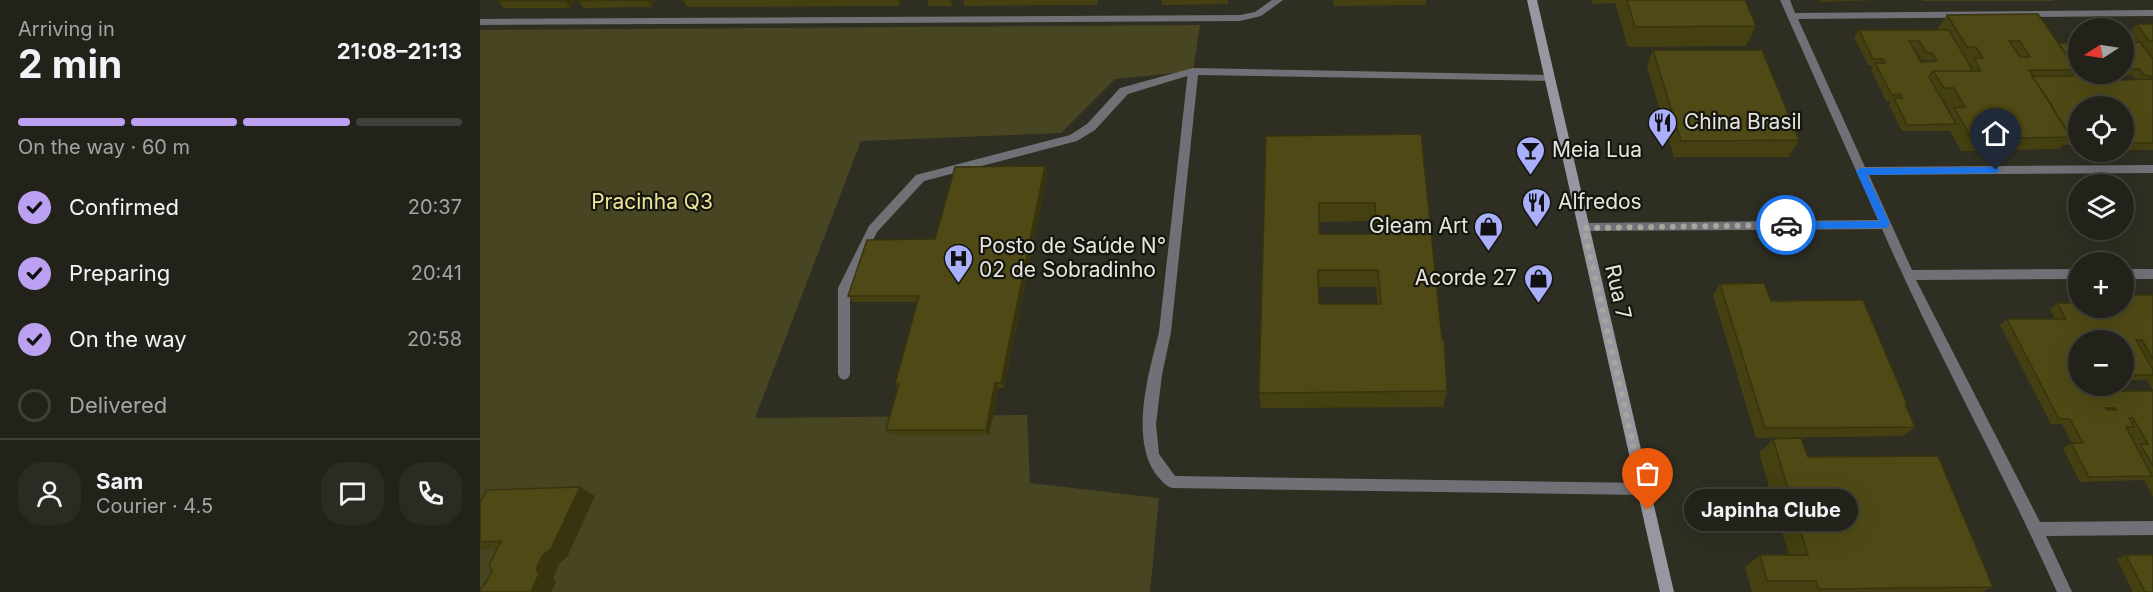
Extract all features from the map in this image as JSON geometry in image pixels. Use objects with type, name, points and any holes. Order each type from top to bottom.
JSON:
[{"type":"main road","name":"Rua 7","points":[[1532,0],[1667,592]]},
{"type":"street","points":[[480,22],[1240,18],[1258,14],[1278,0]]},
{"type":"street","points":[[1785,0],[1908,275],[2036,529],[2065,592]]},
{"type":"street","points":[[1792,16],[2153,13]]},
{"type":"street","points":[[844,374],[844,288],[873,229],[920,178],[1073,138],[1090,128],[1124,91],[1193,71],[1550,78]]},
{"type":"street","points":[[1193,71],[1165,332],[1155,370],[1147,430],[1153,456],[1162,473],[1172,482],[1643,489]]},
{"type":"street","points":[[1861,171],[2153,169]]},
{"type":"street","points":[[1584,228],[1886,224]]},
{"type":"street","points":[[1908,275],[2068,274]]},
{"type":"street","points":[[2134,274],[2153,274]]},
{"type":"street","points":[[2036,529],[2153,528]]},
{"type":"green space","name":"Pracinha Q3","points":[[1200,25],[1193,71],[1115,79],[1061,133],[861,141],[755,418],[1027,415],[1030,483],[1159,498],[1150,592],[480,592],[480,30]]},
{"type":"building","points":[[565,0],[565,1],[498,1]]},
{"type":"building","points":[[579,0],[646,0],[578,1]]},
{"type":"building","points":[[1627,0],[1745,0],[1756,26],[1635,27]]},
{"type":"building","points":[[2038,14],[2068,57],[2068,70],[2029,70],[2068,132],[2068,137],[1972,139],[1954,108],[1965,107],[1954,88],[1944,88],[1933,71],[1981,71],[1974,58],[1983,58],[1976,47],[1967,47],[1947,15]],"holes":[[[2009,41],[2020,41],[2030,57],[2020,57]]]},
{"type":"building","points":[[2137,24],[2153,24],[2153,41],[2149,41]]},
{"type":"building","points":[[1859,30],[1949,30],[1973,71],[1933,71],[1929,77],[1956,124],[1907,125],[1894,98],[1902,98],[1900,94],[1892,95],[1875,63],[1885,63],[1883,59],[1873,59]],"holes":[[[1909,41],[1919,41],[1927,53],[1932,53],[1937,61],[1921,62]]]},
{"type":"building","points":[[2134,42],[2140,42],[2153,59],[2153,79],[2144,75],[2139,69],[2134,69]]},
{"type":"building","points":[[2058,43],[2068,43],[2068,57]]},
{"type":"building","points":[[1653,50],[1762,50],[1799,140],[1681,141]]},
{"type":"building","points":[[2032,76],[2068,76],[2068,84],[2134,84],[2134,80],[2153,79],[2153,143],[2134,143],[2134,96],[2068,96],[2068,132]]},
{"type":"building","points":[[1421,134],[1442,339],[1444,339],[1447,391],[1259,393],[1266,136]],"holes":[[[1319,203],[1375,203],[1377,234],[1319,234]],[[1318,270],[1378,270],[1381,304],[1319,304]]]},
{"type":"building","points":[[1045,166],[1001,383],[995,383],[986,430],[886,430],[899,384],[895,384],[919,296],[848,296],[867,240],[935,239],[955,167]]},
{"type":"building","points":[[1764,283],[1771,301],[1863,300],[1915,427],[1765,428],[1720,284]]},
{"type":"building","points":[[2134,295],[2153,295],[2153,359],[2142,340],[2136,340],[2153,370],[2153,375],[2134,375],[2134,330],[2068,330],[2068,396],[2134,396],[2134,391],[2153,391],[2153,466],[2140,444],[2148,444],[2133,418],[2129,418],[2134,427],[2126,427],[2152,476],[2089,477],[2071,443],[2083,443],[2070,419],[2059,419],[2007,319],[2066,319],[2057,303],[2068,303],[2068,318],[2134,318]]},
{"type":"building","points":[[1801,438],[1808,457],[1938,456],[1993,587],[1819,589],[1816,581],[1767,581],[1760,555],[1808,555],[1773,439]]},
{"type":"building","points":[[580,487],[551,549],[542,556],[536,570],[539,574],[531,592],[480,592],[492,571],[489,565],[501,541],[480,542],[480,502],[487,490]]},
{"type":"building","points":[[2126,555],[2153,555],[2153,592],[2145,592]]},
{"type":"way so far","points":[[1648,510],[1584,228],[1786,225]]},
{"type":"place","name":"China Brasil","points":[[1663,148]]},
{"type":"place","name":"Meia Lua","points":[[1531,176]]},
{"type":"place","name":"Alfredos","points":[[1537,228]]},
{"type":"place","name":"Gleam Art","points":[[1489,252]]},
{"type":"place","name":"Posto de Saúde N° 02 de Sobradinho","points":[[958,284]]},
{"type":"place","name":"Acorde 27","points":[[1538,304]]},
{"type":"place","name":"Japinha Clube","points":[[1648,510]]},
{"type":"route","points":[[1786,225],[1886,224],[1861,171],[1996,170]]}]
